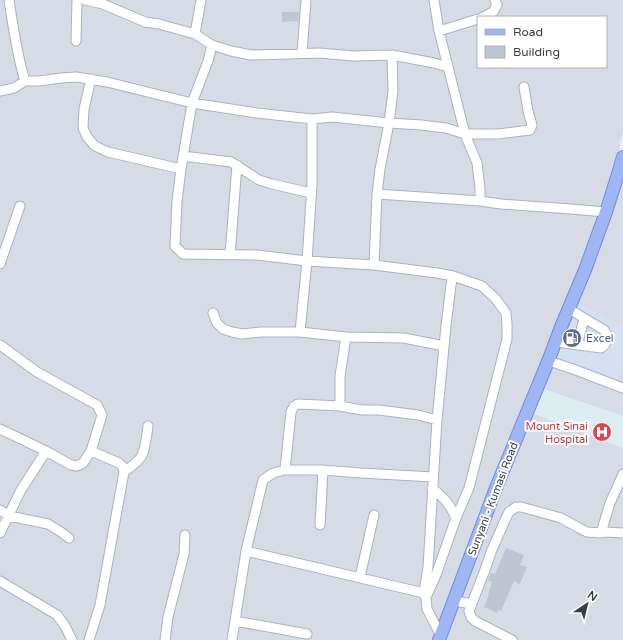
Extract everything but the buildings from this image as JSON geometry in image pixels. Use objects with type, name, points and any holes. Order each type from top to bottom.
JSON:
[{"type":"main road","name":"Sunyani - Kumasi Road","points":[[440,638],[496,488],[585,270],[606,212],[623,157]]},
{"type":"street","points":[[9,0],[22,72],[26,81]]},
{"type":"street","points":[[76,41],[77,0]]},
{"type":"street","points":[[85,0],[103,4],[145,22],[159,24],[195,34],[212,45],[251,55],[302,53],[354,56],[392,55],[448,67]]},
{"type":"street","points":[[195,34],[202,0]]},
{"type":"street","points":[[302,53],[306,0]]},
{"type":"street","points":[[434,0],[439,31],[465,134],[477,163],[480,201]]},
{"type":"street","points":[[485,16],[493,12],[496,5],[495,0]]},
{"type":"street","points":[[439,31],[477,19]]},
{"type":"street","points":[[212,45],[208,61],[192,103],[181,169],[177,201],[175,246],[183,254],[257,255],[307,261],[374,265],[454,276],[482,286],[495,298],[506,314],[506,339],[469,488],[456,518],[436,575],[425,595]]},
{"type":"street","points":[[374,265],[377,194],[393,91],[392,55]]},
{"type":"street","points":[[0,91],[14,88],[26,81],[76,77],[107,82],[192,103],[258,113],[312,119],[332,117],[421,125],[446,128],[465,134],[498,134],[530,130],[532,125],[524,87]]},
{"type":"street","points":[[91,79],[84,109],[83,128],[87,137],[95,146],[108,152],[181,169]]},
{"type":"street","points":[[300,332],[307,261],[313,166],[312,119]]},
{"type":"street","points":[[183,156],[232,162],[259,180],[311,193]]},
{"type":"street","points":[[230,255],[237,165]]},
{"type":"street","points":[[377,194],[606,212]]},
{"type":"street","points":[[0,264],[20,206]]},
{"type":"street","points":[[440,638],[427,609],[425,595],[437,420],[446,326],[451,285],[454,276]]},
{"type":"street","points":[[556,342],[601,348],[606,344],[608,336],[604,330],[569,309]]},
{"type":"street","points":[[213,313],[217,323],[223,329],[242,334],[260,332],[300,332],[346,337],[404,338],[444,346]]},
{"type":"street","points":[[577,345],[584,319]]},
{"type":"street","points":[[340,406],[340,376],[346,337]]},
{"type":"street","points":[[0,345],[37,372],[97,405],[102,415],[91,451],[83,463],[77,466],[71,465],[0,429]]},
{"type":"street","points":[[549,361],[623,388]]},
{"type":"street","points":[[284,470],[291,412],[294,406],[298,404],[340,406],[362,410],[379,410],[418,415],[437,420]]},
{"type":"street","points":[[124,472],[141,458],[148,426]]},
{"type":"street","points":[[0,533],[21,490],[46,451]]},
{"type":"street","points":[[89,640],[100,605],[124,472],[123,467],[119,463],[91,451]]},
{"type":"street","points":[[232,640],[246,551],[263,480],[272,473],[284,470],[323,470],[433,477]]},
{"type":"street","points":[[320,525],[323,470]]},
{"type":"street","points":[[601,533],[610,503],[623,474]]},
{"type":"street","points":[[432,488],[446,500],[456,518]]},
{"type":"street","points":[[512,640],[475,621],[469,612],[486,570],[491,552],[510,512],[516,507],[521,507],[554,516],[587,532],[623,533]]},
{"type":"street","points":[[0,510],[9,516],[48,524],[69,538]]},
{"type":"street","points":[[360,577],[374,515]]},
{"type":"street","points":[[165,640],[168,617],[184,554],[185,535]]},
{"type":"street","points":[[246,551],[360,577],[425,595]]},
{"type":"street","points":[[0,581],[57,615],[65,626],[72,640]]},
{"type":"street","points":[[455,601],[472,604]]},
{"type":"street","points":[[235,621],[306,634]]},
{"type":"shaded area","points":[[0,0],[623,0],[623,131],[617,159],[571,288],[505,452],[434,640],[0,640]]},
{"type":"shaded area","points":[[623,174],[623,640],[445,640],[505,485]]},
{"type":"shaded area","points":[[576,302],[623,326],[623,366],[616,381],[552,359]]},
{"type":"shaded area","name":"Mount Sinai Hospital","points":[[541,388],[623,416],[623,448],[532,413]]},
{"type":"place","name":"Excel","points":[[572,338]]},
{"type":"place","name":"Mount Sinai Hospital","points":[[602,432]]}]
